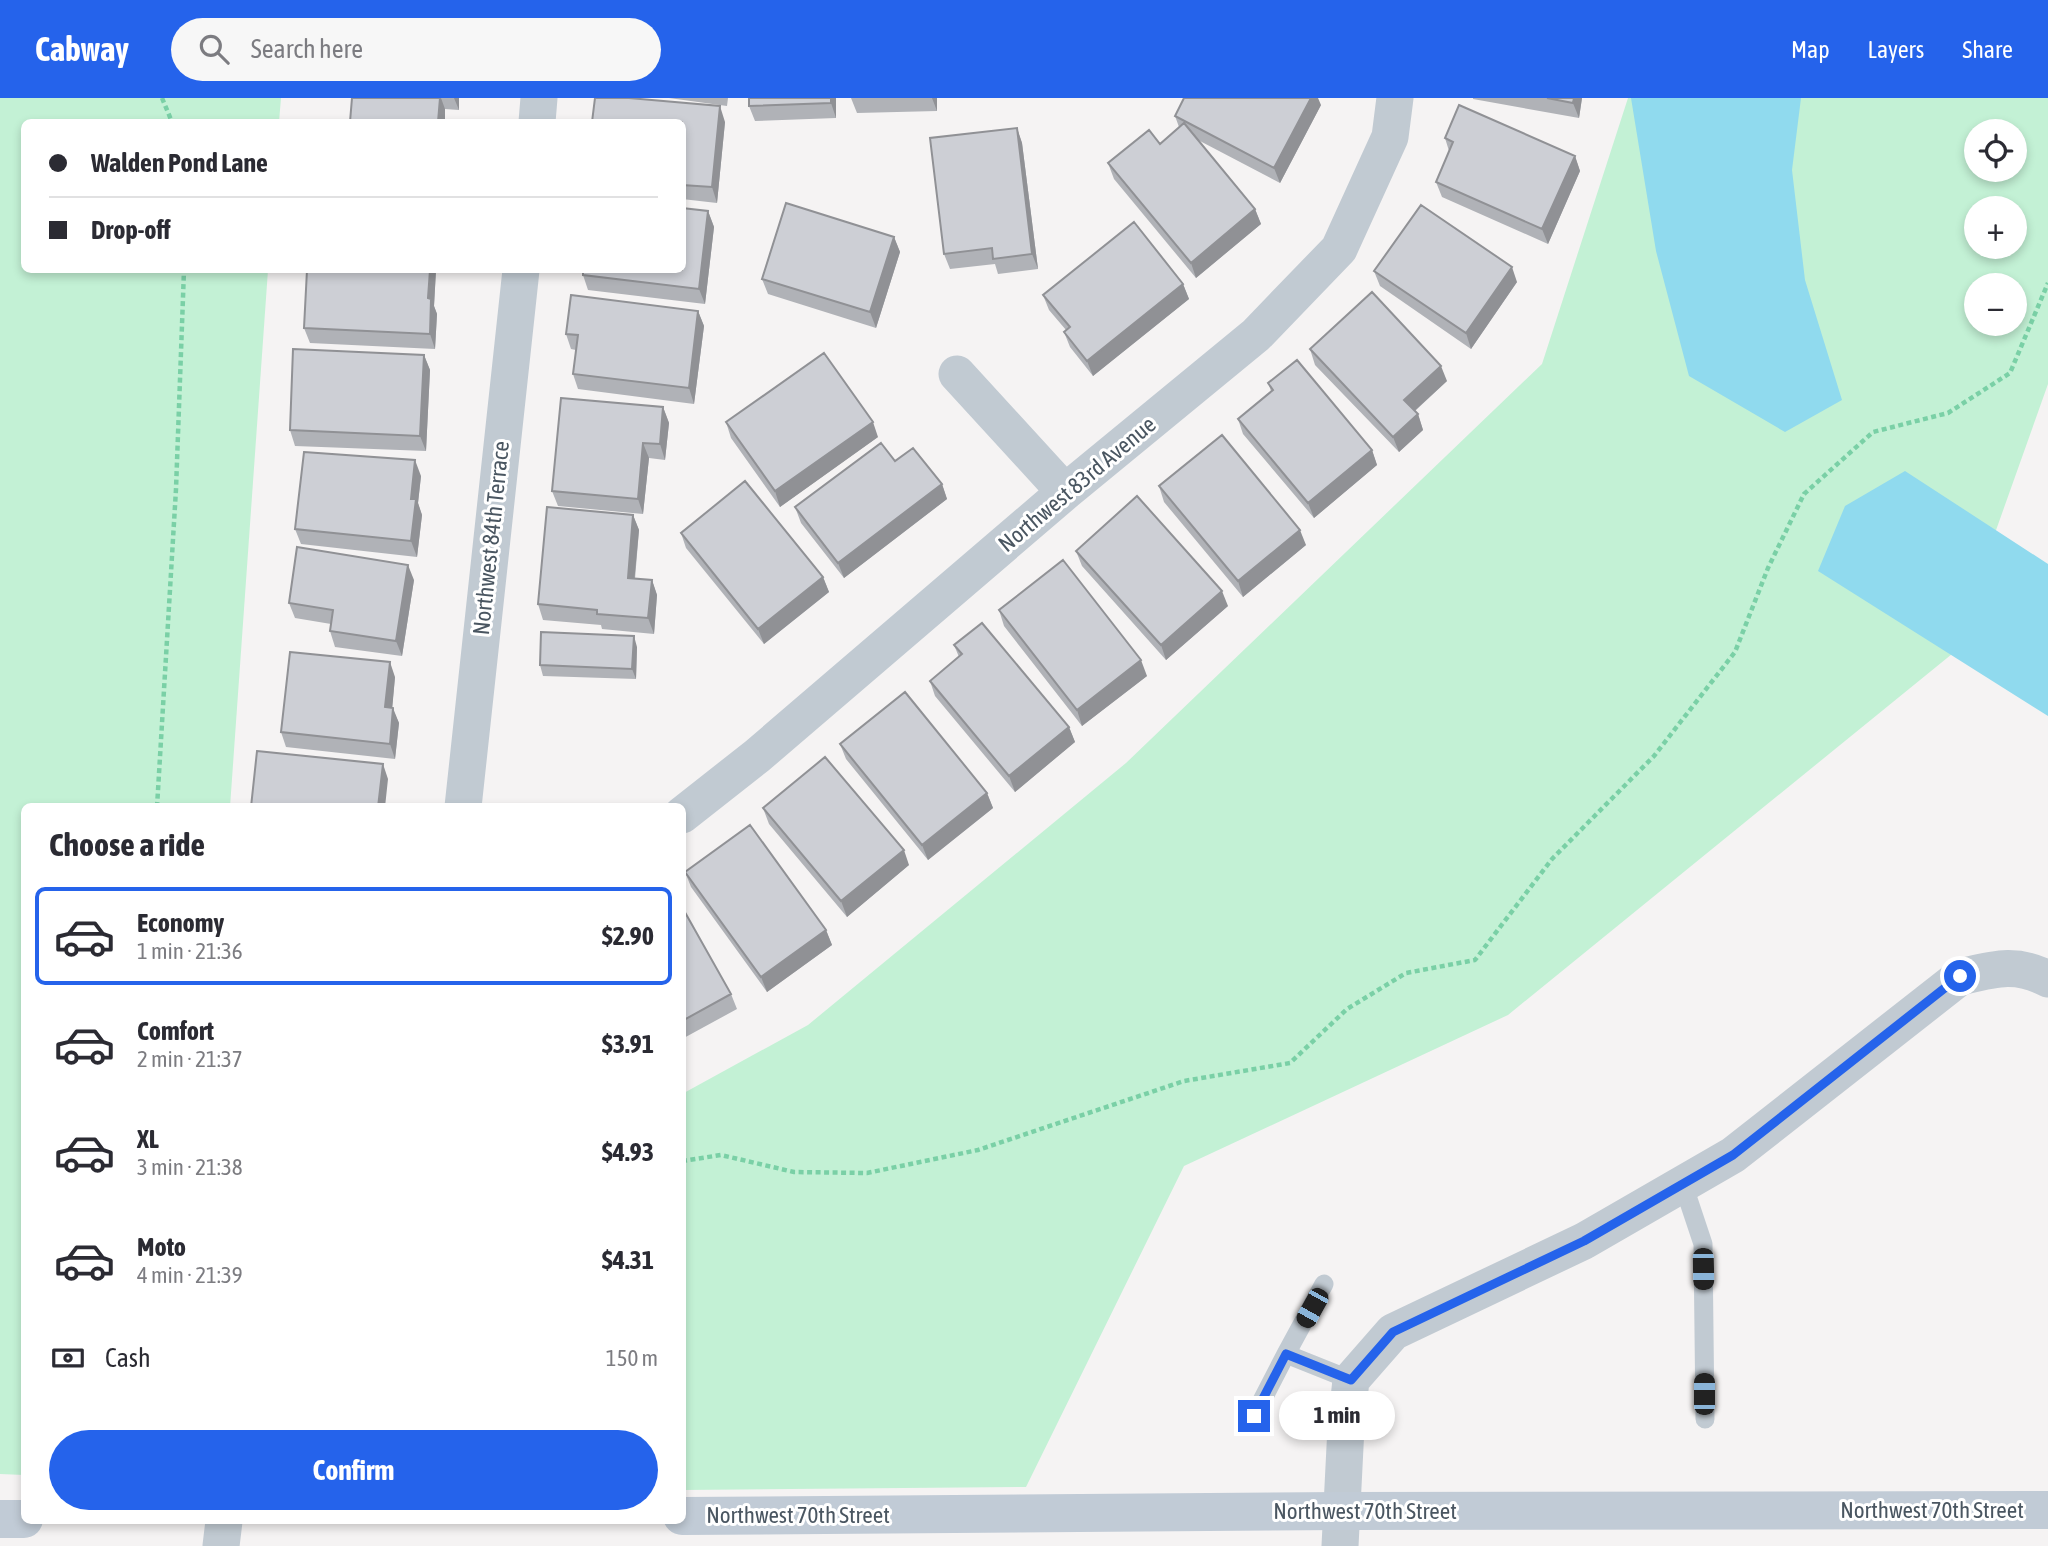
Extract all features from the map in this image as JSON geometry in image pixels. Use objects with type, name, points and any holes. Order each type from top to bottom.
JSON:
[{"type":"street","points":[[537,119],[540,98]]},
{"type":"street","name":"Northwest 83rd Avenue","points":[[686,812],[757,756],[1065,492],[1256,335],[1339,249],[1390,137],[1395,98]]},
{"type":"street","name":"Northwest 84th Terrace","points":[[463,803],[521,273]]},
{"type":"street","points":[[957,374],[1065,492]]},
{"type":"street","points":[[1341,1528],[1351,1380],[1393,1332],[1584,1241],[1733,1155],[1960,976],[2002,967],[2031,970],[2048,979]]},
{"type":"street","name":"Northwest 70th Street","points":[[686,1516],[1341,1528],[2048,1510]]},
{"type":"street","points":[[0,1519],[21,1519]]},
{"type":"street","points":[[221,1546],[224,1524]]},
{"type":"lane","points":[[1683,1184],[1703,1244],[1705,1419]]},
{"type":"lane","points":[[1254,1416],[1324,1284]]},
{"type":"lane","points":[[1286,1354],[1351,1380]]},
{"type":"path","points":[[162,98],[171,119]]},
{"type":"path","points":[[158,803],[176,489],[184,273]]},
{"type":"path","points":[[686,1160],[721,1155],[794,1172],[867,1173],[978,1150],[1184,1081],[1290,1063],[1347,1009],[1406,973],[1475,960],[1552,859],[1654,756],[1735,652],[1768,568],[1804,494],[1873,432],[1948,413],[2010,373],[2048,283]]},
{"type":"green space","points":[[0,98],[281,98],[279,119],[21,119],[21,273],[268,273],[230,803],[21,803],[21,1475],[0,1474]]},
{"type":"green space","points":[[1628,98],[2048,98],[2048,384],[1952,654],[1508,1015],[1184,1166],[1026,1487],[686,1490],[686,1092],[808,1025],[1126,763],[1542,364]]},
{"type":"water","points":[[1631,98],[1801,98],[1792,170],[1805,280],[1842,400],[1785,432],[1689,376],[1656,251]]},
{"type":"water","points":[[1905,471],[2048,564],[2048,716],[1818,571],[1845,506]]},
{"type":"building","points":[[352,98],[440,98],[438,119],[350,119]]},
{"type":"building","points":[[595,98],[629,98],[720,106],[712,187],[686,185],[686,119],[592,119]]},
{"type":"building","points":[[749,98],[831,98],[831,103],[749,106]]},
{"type":"building","points":[[1184,98],[1311,98],[1274,168],[1175,116]]},
{"type":"building","points":[[1547,98],[1574,98],[1573,103]]},
{"type":"building","points":[[1459,105],[1575,156],[1542,229],[1436,182],[1453,142],[1445,138]]},
{"type":"building","points":[[1184,123],[1255,209],[1191,263],[1108,163],[1149,130],[1160,144]]},
{"type":"building","points":[[1017,128],[1032,254],[993,259],[992,248],[944,254],[930,138]]},
{"type":"building","points":[[786,203],[894,237],[870,312],[762,279]]},
{"type":"building","points":[[1421,205],[1512,267],[1466,333],[1374,271]]},
{"type":"building","points":[[686,208],[708,211],[699,289],[583,275],[686,273]]},
{"type":"building","points":[[1134,222],[1183,284],[1087,361],[1064,332],[1070,327],[1043,295]]},
{"type":"building","points":[[307,273],[430,273],[430,334],[304,328]]},
{"type":"building","points":[[1372,292],[1441,366],[1404,400],[1418,414],[1393,437],[1310,349]]},
{"type":"building","points":[[571,295],[698,311],[689,388],[573,374],[578,335],[566,334]]},
{"type":"building","points":[[293,349],[424,355],[420,436],[290,430]]},
{"type":"building","points":[[824,353],[873,422],[775,491],[726,422]]},
{"type":"building","points":[[1297,360],[1372,450],[1308,503],[1238,419],[1273,390],[1268,383]]},
{"type":"building","points":[[561,398],[663,407],[660,444],[643,443],[638,499],[552,491]]},
{"type":"building","points":[[1222,435],[1300,530],[1238,581],[1159,486]]},
{"type":"building","points":[[881,443],[895,461],[913,448],[942,484],[838,563],[795,507]]},
{"type":"building","points":[[304,452],[415,460],[411,499],[416,499],[411,541],[295,529]]},
{"type":"building","points":[[745,481],[823,577],[758,629],[681,533]]},
{"type":"building","points":[[1137,496],[1222,591],[1161,645],[1076,551]]},
{"type":"building","points":[[547,507],[633,515],[628,578],[652,580],[648,618],[597,614],[597,610],[538,604]]},
{"type":"building","points":[[297,547],[408,565],[396,641],[330,631],[333,610],[289,603]]},
{"type":"building","points":[[1063,560],[1141,660],[1077,710],[999,610]]},
{"type":"building","points":[[982,623],[1069,727],[1009,776],[930,681],[962,654],[954,645]]},
{"type":"building","points":[[541,632],[634,636],[632,669],[540,665]]},
{"type":"building","points":[[290,652],[390,662],[385,707],[393,708],[390,744],[281,732]]},
{"type":"building","points":[[905,692],[987,793],[922,845],[840,744]]},
{"type":"building","points":[[257,751],[383,764],[378,803],[251,803]]},
{"type":"building","points":[[825,757],[904,850],[841,901],[763,808]]},
{"type":"building","points":[[750,825],[826,930],[761,977],[686,871]]},
{"type":"building","points":[[686,914],[731,994],[686,1019]]},
{"type":"route","points":[[1254,1416],[1286,1354],[1351,1380],[1393,1332],[1584,1241],[1733,1155],[1960,976]]}]
